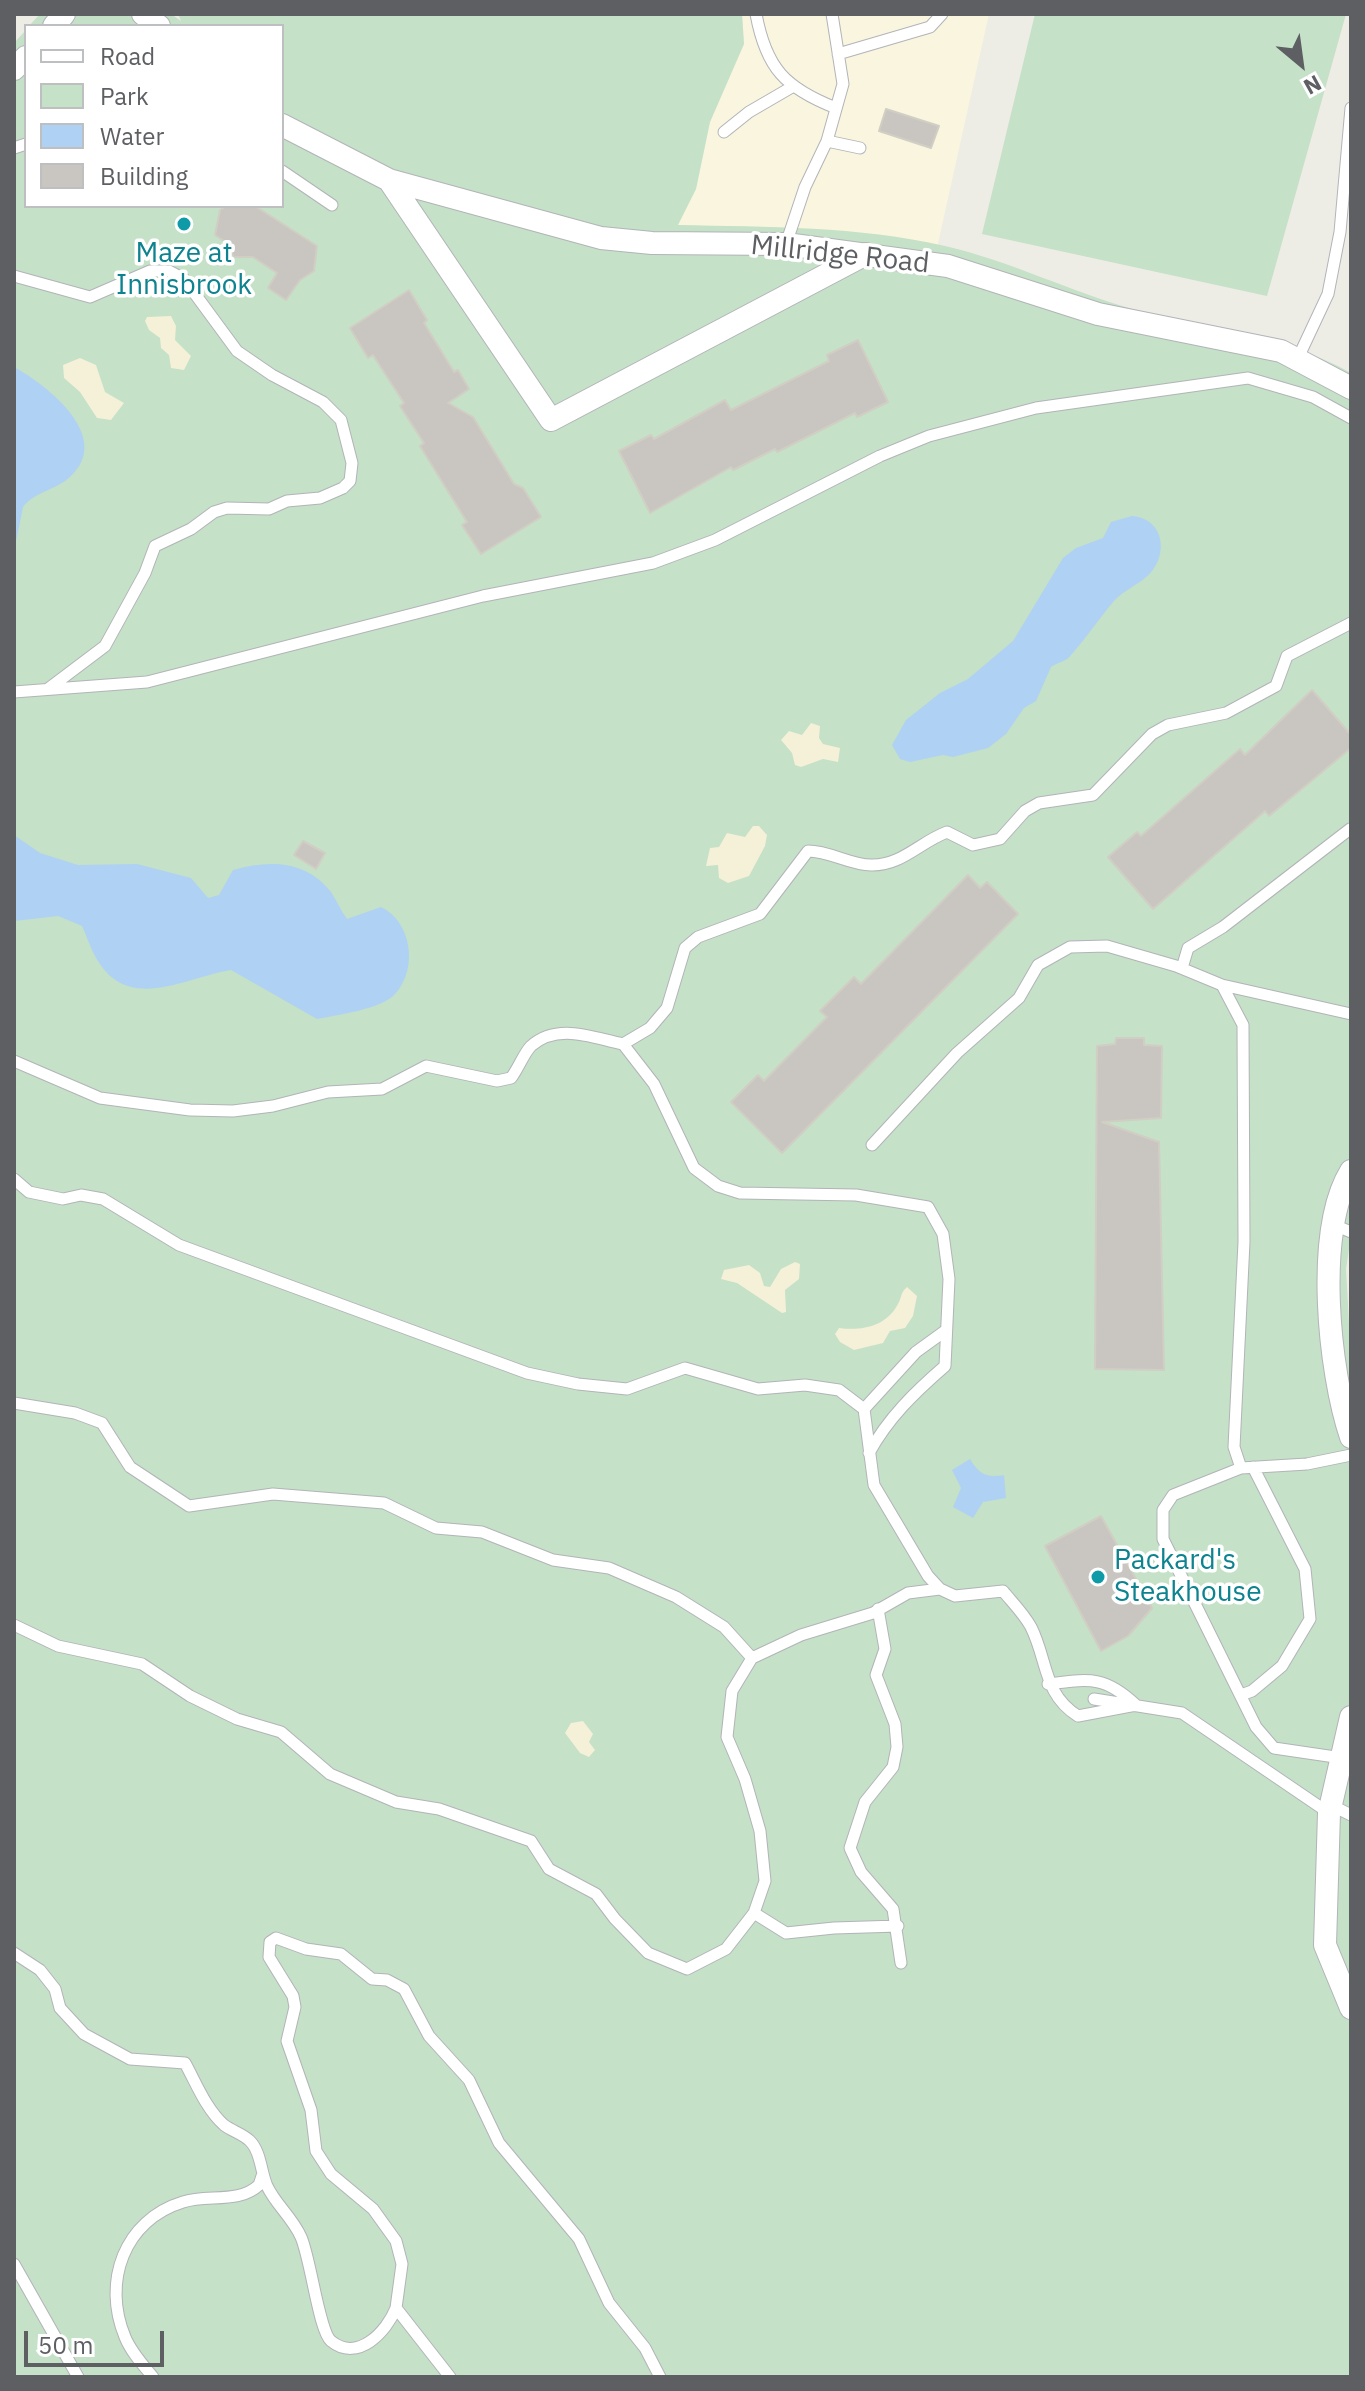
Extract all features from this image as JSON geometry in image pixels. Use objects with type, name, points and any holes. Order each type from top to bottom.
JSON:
[{"type":"street","name":"Millridge Road","points":[[284,126],[389,180],[601,238],[652,243],[786,244],[948,266],[1098,314],[1281,351],[1351,388]]},
{"type":"street","points":[[389,180],[551,420],[866,254]]},
{"type":"street","points":[[1351,1171],[1345,1181],[1343,1228],[1329,1282],[1330,1343],[1351,1437]]},
{"type":"street","points":[[1351,1717],[1342,1758],[1325,1945],[1351,2008]]},
{"type":"lane","points":[[756,14],[762,45],[773,67],[792,87],[836,108]]},
{"type":"lane","points":[[786,244],[805,187],[827,141],[843,84],[832,14]]},
{"type":"lane","points":[[838,54],[930,27],[942,14]]},
{"type":"lane","points":[[724,132],[749,112],[792,87]]},
{"type":"lane","points":[[1298,358],[1328,294],[1340,232],[1351,108]]},
{"type":"lane","points":[[827,141],[860,148]]},
{"type":"lane","points":[[284,172],[332,205]]},
{"type":"lane","points":[[14,276],[90,297],[150,271],[169,271],[184,279],[237,351],[272,375],[323,402],[341,420],[352,463],[350,481],[343,488],[320,498],[287,501],[269,509],[227,508],[214,512],[191,529],[155,546],[145,573],[105,646],[47,689]]},
{"type":"lane","points":[[14,692],[147,682],[483,596],[653,563],[715,540],[880,456],[929,436],[1036,408],[1248,378],[1313,397],[1351,418]]},
{"type":"lane","points":[[623,1044],[650,1028],[667,1008],[685,948],[698,937],[760,914],[808,851],[870,865],[911,854],[928,839],[947,832],[973,845],[1000,839],[1025,811],[1039,803],[1093,795],[1152,734],[1168,725],[1226,713],[1276,686],[1287,656],[1351,623]]},
{"type":"lane","points":[[1182,968],[1188,948],[1223,927],[1350,829]]},
{"type":"lane","points":[[872,1145],[957,1053],[1019,998],[1038,965],[1070,947],[1107,946],[1182,968],[1222,985],[1351,1014]]},
{"type":"lane","points":[[1222,985],[1243,1025],[1244,1242],[1234,1447],[1305,1569],[1310,1619],[1282,1666],[1252,1691],[1241,1695]]},
{"type":"lane","points":[[14,1061],[100,1098],[190,1110],[233,1111],[273,1106],[328,1092],[382,1089],[426,1066],[497,1081],[511,1078],[529,1048],[560,1034],[583,1033],[623,1044],[654,1084],[694,1168],[718,1186],[740,1193],[856,1195],[928,1207],[943,1234],[949,1279],[945,1366],[901,1407],[881,1430],[869,1453]]},
{"type":"lane","points":[[14,1179],[29,1192],[63,1199],[81,1195],[103,1199],[179,1245],[527,1373],[578,1384],[627,1389],[685,1368],[758,1389],[805,1385],[839,1390],[864,1409],[874,1485],[914,1547],[928,1576],[940,1589],[955,1596],[1003,1591],[1031,1627],[1048,1684],[1062,1706],[1078,1716],[1136,1705]]},
{"type":"lane","points":[[864,1409],[916,1352],[945,1331]]},
{"type":"lane","points":[[14,1403],[75,1413],[102,1423],[130,1467],[189,1506],[273,1494],[384,1503],[436,1528],[482,1532],[553,1560],[609,1568],[676,1597],[724,1627],[752,1658]]},
{"type":"lane","points":[[1342,1758],[1274,1748],[1256,1727],[1163,1539],[1163,1510],[1173,1495],[1247,1467],[1307,1464],[1351,1455]]},
{"type":"lane","points":[[14,1625],[58,1646],[142,1664],[190,1696],[237,1719],[281,1732],[330,1774],[369,1791],[396,1802],[439,1809],[531,1841],[549,1869],[596,1894],[648,1953],[687,1969],[726,1949],[754,1913],[765,1881],[760,1831],[745,1779],[727,1737],[732,1691],[752,1658],[801,1635],[878,1609],[908,1593],[940,1589]]},
{"type":"lane","points":[[878,1609],[885,1649],[876,1675],[895,1724],[897,1747],[893,1767],[865,1802],[850,1848],[861,1872],[893,1909],[898,1926],[901,1963]]},
{"type":"lane","points":[[1048,1684],[1089,1678],[1117,1687],[1136,1705]]},
{"type":"lane","points":[[1094,1699],[1182,1713],[1337,1811]]},
{"type":"lane","points":[[754,1913],[786,1933],[898,1926]]},
{"type":"lane","points":[[14,1953],[40,1970],[55,1989],[60,2008],[84,2034],[130,2059],[185,2063],[208,2104],[224,2124],[251,2141],[262,2176],[300,2234],[314,2279],[321,2329],[332,2342],[351,2348],[366,2344],[389,2327],[396,2308],[402,2264],[396,2241],[373,2209],[331,2174],[316,2151],[311,2110],[287,2041],[295,2007],[293,1996],[269,1957],[270,1942],[276,1938],[306,1949],[341,1954],[372,1979],[394,1982],[404,1989],[429,2036],[469,2080],[499,2143],[579,2239],[609,2303],[645,2348],[660,2377]]},
{"type":"lane","points":[[153,2377],[133,2351],[122,2329],[117,2285],[120,2257],[126,2246],[171,2206],[195,2199],[250,2193],[259,2185],[262,2176]]},
{"type":"lane","points":[[14,2264],[78,2377]]},
{"type":"lane","points":[[396,2308],[450,2377]]},
{"type":"shaded area","points":[[742,14],[989,14],[933,266],[671,236],[696,189],[710,122],[744,44]]},
{"type":"green space","points":[[40,14],[171,14],[181,21],[178,14],[742,14],[744,44],[710,122],[696,189],[678,225],[846,231],[945,246],[1136,310],[1270,340],[1323,359],[1351,373],[1351,1236],[1346,1269],[1351,1360],[1351,2377],[14,2377],[14,43],[24,32],[24,208],[284,208],[284,24],[31,24]]},
{"type":"green space","points":[[1035,14],[1346,14],[1267,296],[982,234]]},
{"type":"sand","points":[[171,316],[176,326],[175,340],[191,356],[184,370],[171,368],[169,355],[161,348],[160,338],[149,330],[145,321],[147,317]]},
{"type":"sand","points":[[80,358],[96,365],[105,392],[124,403],[111,420],[97,418],[80,392],[64,378],[63,365]]},
{"type":"sand","points":[[811,723],[820,726],[819,738],[823,744],[840,748],[838,762],[823,759],[801,767],[795,765],[792,753],[781,740],[789,731],[802,735]]},
{"type":"sand","points":[[753,826],[759,826],[767,835],[765,846],[749,876],[728,883],[719,878],[718,865],[706,866],[710,848],[719,847],[727,833],[745,837]]},
{"type":"sand","points":[[795,1262],[800,1264],[799,1279],[785,1290],[786,1312],[782,1313],[737,1283],[721,1279],[724,1270],[749,1265],[760,1273],[764,1286],[770,1287],[781,1269]]},
{"type":"sand","points":[[907,1287],[917,1296],[913,1316],[905,1328],[890,1331],[883,1343],[854,1350],[840,1342],[835,1334],[839,1328],[864,1328],[887,1318]]},
{"type":"sand","points":[[583,1721],[593,1734],[589,1742],[595,1750],[589,1757],[580,1753],[565,1733],[571,1723]]},
{"type":"water","points":[[14,367],[58,399],[80,429],[84,445],[82,462],[70,477],[23,507],[14,551]]},
{"type":"water","points":[[1132,516],[1150,522],[1159,536],[1160,553],[1152,571],[1113,602],[1069,657],[1051,667],[1036,701],[1024,708],[1006,734],[988,748],[953,757],[943,755],[910,762],[900,759],[892,745],[906,720],[940,693],[968,679],[1013,641],[1063,558],[1076,548],[1103,538],[1111,522]]},
{"type":"water","points":[[14,835],[40,853],[78,865],[137,864],[191,878],[208,898],[219,895],[233,870],[273,864],[298,868],[321,881],[347,919],[381,907],[391,914],[405,934],[408,946],[409,959],[403,983],[395,994],[380,1004],[317,1019],[231,970],[160,988],[142,989],[126,985],[111,977],[98,961],[82,926],[58,916],[14,921]]},
{"type":"water","points":[[970,1459],[984,1474],[1004,1475],[1006,1498],[983,1502],[973,1518],[953,1507],[961,1488],[952,1470]]},
{"type":"building","points":[[886,109],[939,126],[931,148],[879,131]]},
{"type":"building","points":[[258,208],[317,246],[314,271],[300,280],[286,300],[268,288],[277,273],[253,257],[234,257],[224,241],[215,235],[220,210]]},
{"type":"building","points":[[409,290],[427,320],[424,323],[454,372],[458,370],[469,389],[448,403],[473,417],[514,484],[523,488],[541,517],[481,554],[462,525],[467,522],[420,446],[424,443],[400,406],[404,403],[373,355],[368,358],[350,328]]},
{"type":"building","points":[[858,340],[888,402],[857,417],[855,413],[777,452],[775,449],[733,470],[731,467],[650,513],[619,451],[651,435],[654,439],[725,400],[731,410],[829,361],[827,355]]},
{"type":"building","points":[[1312,690],[1351,735],[1351,748],[1269,816],[1265,811],[1153,909],[1108,857],[1137,832],[1141,836],[1240,749],[1245,755]]},
{"type":"building","points":[[303,841],[325,853],[316,869],[294,855]]},
{"type":"building","points":[[968,875],[980,888],[987,882],[1018,914],[782,1153],[731,1102],[758,1075],[764,1081],[827,1017],[820,1011],[854,977],[861,984]]},
{"type":"building","points":[[1116,1038],[1144,1038],[1144,1045],[1162,1046],[1161,1118],[1102,1122],[1159,1142],[1164,1370],[1095,1369],[1097,1046],[1115,1044]]},
{"type":"building","name":"Packard's Steakhouse","points":[[1101,1516],[1152,1608],[1128,1636],[1101,1651],[1045,1546]]},
{"type":"place","name":"Maze at Innisbrook","points":[[184,224]]},
{"type":"place","name":"Packard's Steakhouse","points":[[1098,1577]]}]
